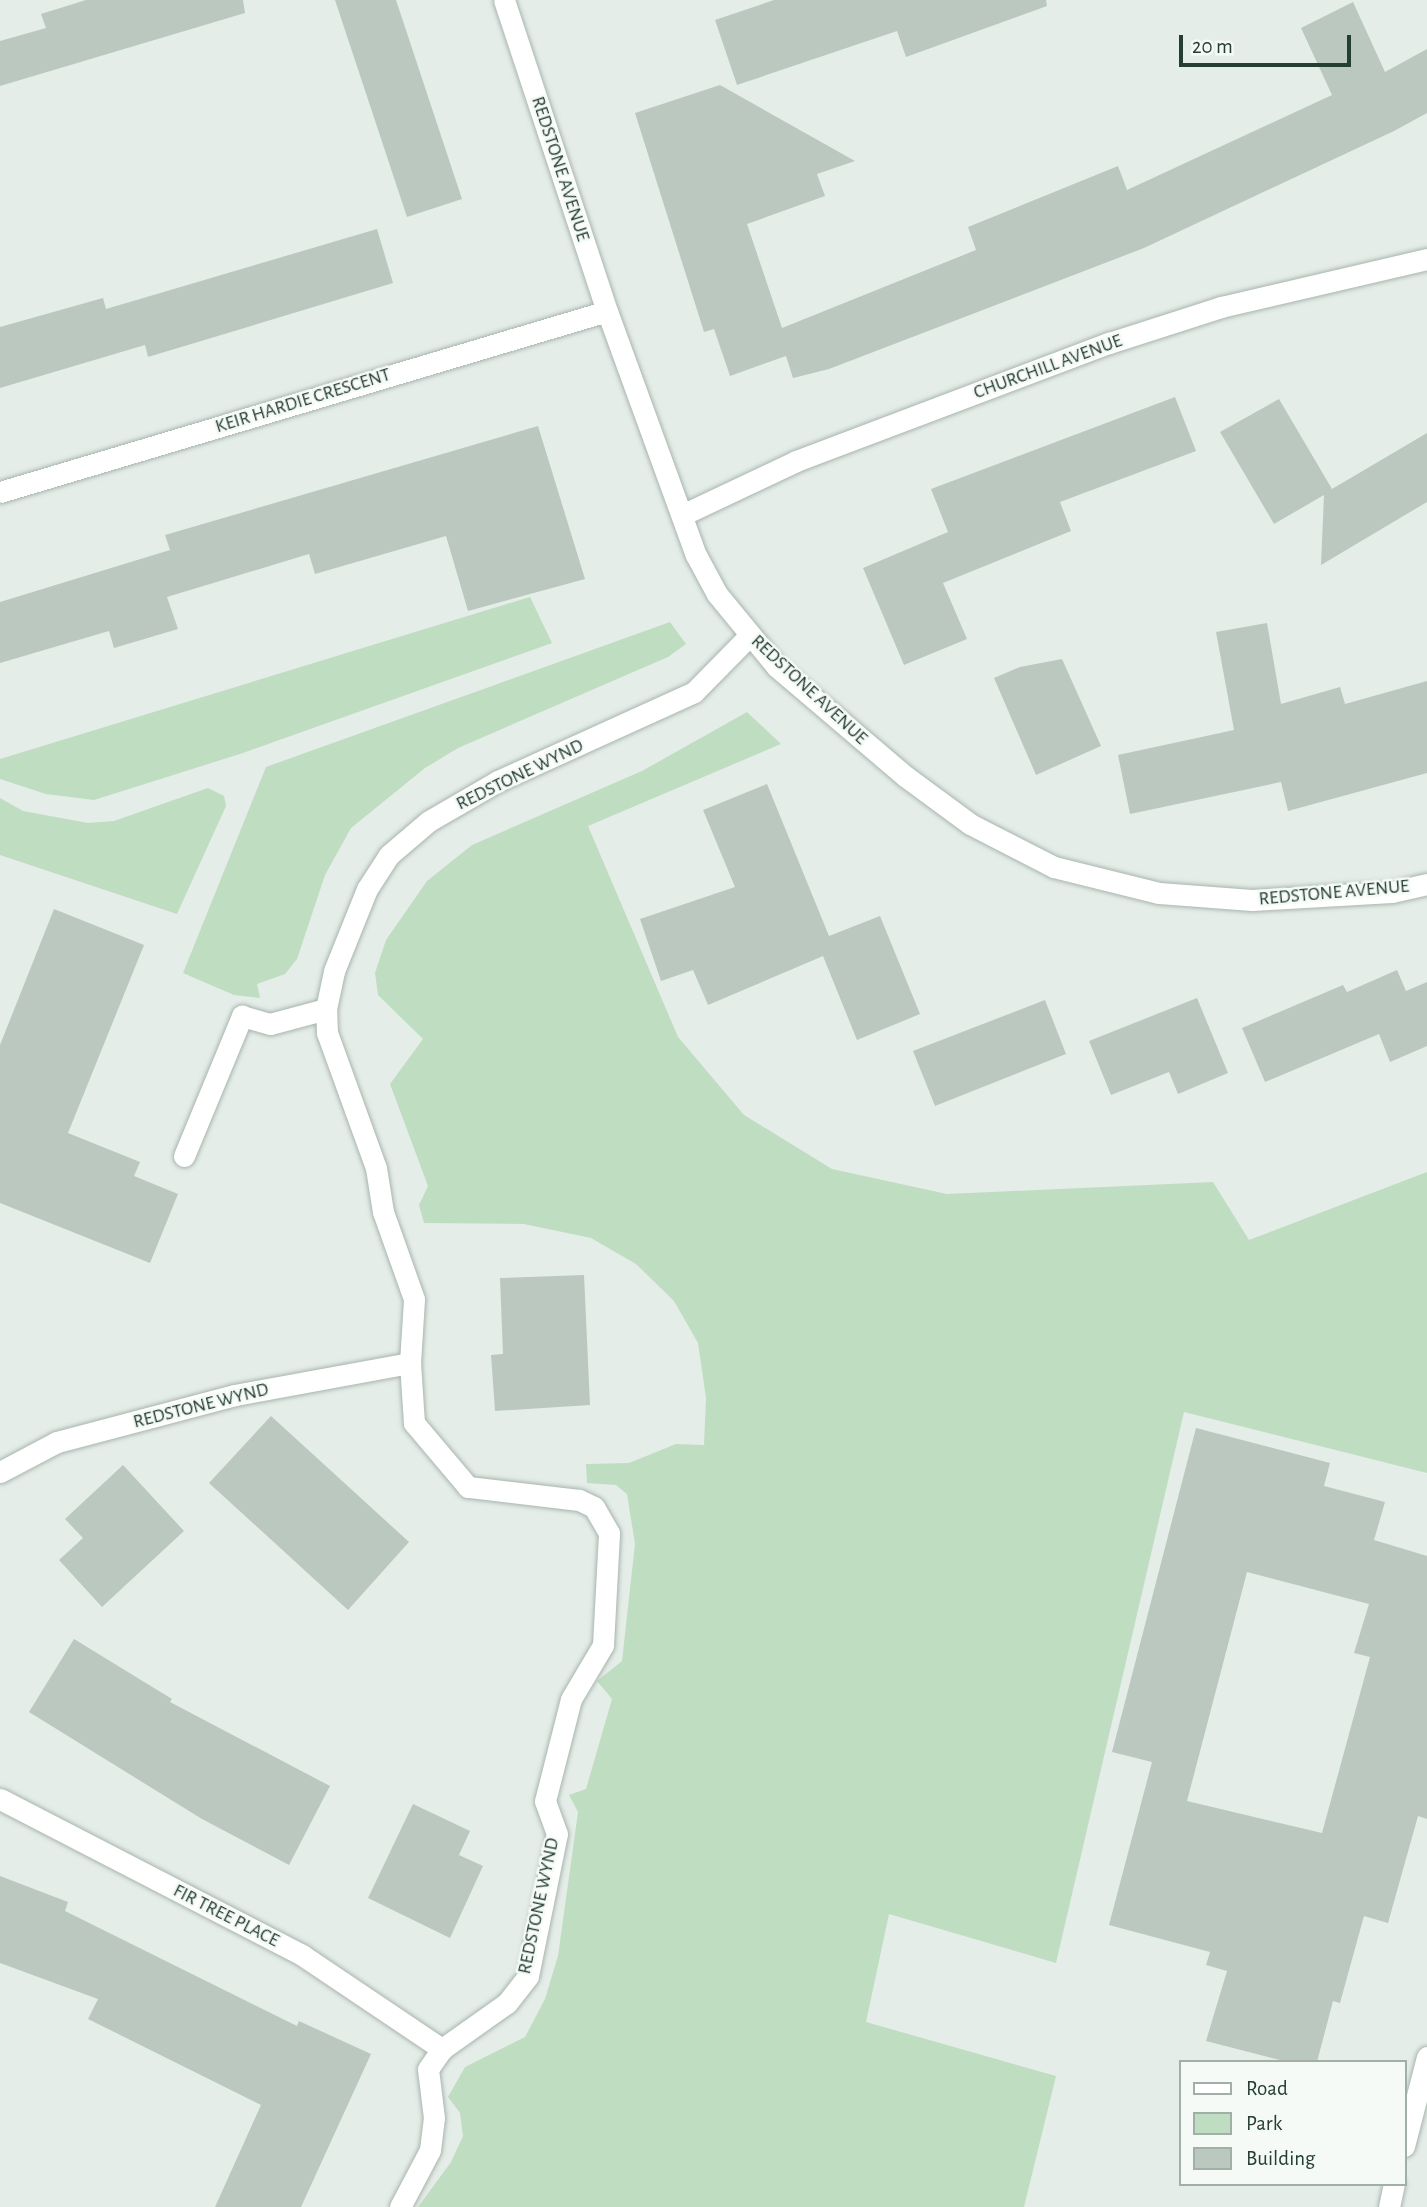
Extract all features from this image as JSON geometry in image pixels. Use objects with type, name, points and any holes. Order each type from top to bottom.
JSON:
[{"type":"street","name":"REDSTONE AVENUE","points":[[506,1],[607,311],[682,515],[717,594],[749,636],[802,690],[905,776],[976,828],[1054,867],[1159,893],[1252,900],[1392,892],[1427,884]]},
{"type":"street","name":"CHURCHILL AVENUE","points":[[682,515],[796,461],[1109,343],[1244,301],[1427,259]]},
{"type":"street","name":"KEIR HARDIE CRESCENT","points":[[0,492],[607,311]]},
{"type":"street","name":"REDSTONE WYND","points":[[442,2049],[483,2024],[528,1976],[557,1834],[545,1801],[571,1699],[603,1645],[609,1533],[594,1507],[579,1500],[468,1487],[414,1423],[410,1363],[414,1299],[383,1212],[376,1168],[327,1033],[326,1009],[344,938],[389,855],[429,821],[498,781],[694,692],[749,636]]},
{"type":"street","points":[[184,1156],[242,1016],[270,1024],[326,1009]]},
{"type":"street","name":"REDSTONE WYND","points":[[0,1472],[70,1439],[235,1395],[410,1363]]},
{"type":"street","name":"FIR TREE PLACE","points":[[0,1800],[302,1955],[442,2049]]},
{"type":"street","points":[[400,2207],[430,2150],[433,2118],[428,2070],[442,2049]]},
{"type":"street","points":[[1406,2138],[1427,2057]]},
{"type":"street","points":[[1389,2207],[1394,2186]]},
{"type":"green space","points":[[530,597],[552,643],[243,753],[94,800],[46,794],[0,779],[0,759]]},
{"type":"green space","points":[[670,622],[686,644],[668,657],[458,748],[425,768],[351,828],[325,875],[297,959],[285,974],[257,984],[260,998],[234,995],[183,973],[266,767]]},
{"type":"green space","points":[[747,712],[781,744],[588,826],[678,1037],[744,1115],[832,1169],[947,1194],[1213,1182],[1249,1240],[1427,1172],[1427,1473],[1184,1412],[1056,1963],[889,1914],[866,2022],[1056,2076],[1024,2207],[418,2207],[451,2162],[463,2136],[460,2113],[448,2097],[465,2067],[525,2037],[545,1999],[558,1956],[578,1812],[569,1795],[586,1789],[612,1699],[597,1681],[622,1661],[635,1544],[627,1494],[616,1485],[587,1483],[586,1464],[629,1463],[676,1444],[704,1445],[706,1398],[698,1343],[674,1301],[636,1264],[591,1238],[524,1224],[424,1223],[419,1205],[428,1186],[390,1084],[423,1039],[378,995],[375,973],[386,940],[427,881],[472,845],[642,771]]},
{"type":"green space","points":[[208,788],[224,796],[226,806],[177,914],[0,855],[0,798],[23,811],[88,823],[114,821]]},
{"type":"building","points":[[86,0],[243,0],[245,13],[0,86],[0,41],[46,28],[41,14]]},
{"type":"building","points":[[335,0],[396,0],[462,199],[407,217]]},
{"type":"building","points":[[774,0],[1046,0],[1047,6],[906,57],[897,31],[737,85],[715,20]]},
{"type":"building","points":[[1353,2],[1385,72],[1427,49],[1427,113],[1394,131],[1144,248],[829,369],[793,378],[786,356],[730,376],[714,329],[704,332],[635,113],[720,85],[855,161],[817,174],[825,196],[747,224],[782,328],[976,250],[968,227],[1118,166],[1127,190],[1332,95],[1301,28]]},
{"type":"building","points":[[377,229],[393,283],[148,357],[145,345],[0,388],[0,327],[103,298],[106,309]]},
{"type":"building","points":[[1175,397],[1196,451],[1060,502],[1071,531],[943,583],[967,639],[904,665],[863,568],[948,532],[931,489]]},
{"type":"building","points":[[1279,399],[1332,489],[1427,433],[1427,502],[1321,565],[1324,495],[1274,524],[1220,432]]},
{"type":"building","points":[[538,426],[585,579],[468,611],[446,536],[315,574],[309,554],[167,597],[178,629],[114,648],[109,631],[0,663],[0,602],[170,550],[165,535]]},
{"type":"building","points":[[1267,623],[1281,704],[1340,687],[1345,704],[1427,681],[1427,773],[1288,811],[1281,782],[1130,814],[1118,755],[1234,730],[1216,632]]},
{"type":"building","points":[[1062,659],[1101,746],[1036,775],[994,678],[1020,667]]},
{"type":"building","points":[[767,784],[829,936],[880,916],[920,1014],[857,1040],[823,956],[708,1005],[693,970],[661,981],[640,919],[735,887],[703,810]]},
{"type":"building","points":[[54,909],[144,945],[68,1133],[140,1162],[134,1176],[178,1194],[150,1263],[0,1203],[0,1045]]},
{"type":"building","points":[[1397,970],[1406,991],[1427,982],[1427,1046],[1390,1062],[1379,1034],[1265,1082],[1242,1028],[1343,985],[1347,992]]},
{"type":"building","points":[[1197,998],[1228,1073],[1178,1094],[1169,1072],[1111,1095],[1089,1041]]},
{"type":"building","points":[[1045,1000],[1066,1054],[935,1106],[913,1051]]},
{"type":"building","points":[[584,1275],[590,1405],[495,1411],[491,1355],[503,1354],[500,1278]]},
{"type":"building","points":[[271,1416],[409,1542],[348,1610],[209,1483]]},
{"type":"building","points":[[1196,1428],[1330,1463],[1324,1486],[1385,1502],[1374,1540],[1427,1556],[1427,1819],[1418,1816],[1388,1923],[1364,1916],[1340,2003],[1333,2001],[1318,2060],[1280,2060],[1206,2041],[1227,1971],[1206,1965],[1210,1952],[1109,1925],[1152,1762],[1112,1752]],"holes":[[[1247,1572],[1369,1604],[1354,1653],[1370,1657],[1322,1833],[1187,1801]]]},
{"type":"building","points":[[123,1465],[184,1531],[102,1607],[59,1560],[83,1538],[65,1519]]},
{"type":"building","points":[[74,1639],[172,1699],[170,1702],[330,1786],[289,1865],[202,1819],[29,1712]]},
{"type":"building","points":[[413,1804],[470,1831],[459,1855],[483,1866],[450,1938],[368,1898]]},
{"type":"building","points":[[0,1876],[68,1902],[65,1911],[297,2026],[299,2021],[371,2054],[301,2207],[215,2207],[261,2105],[88,2019],[98,1999],[0,1963]]}]
